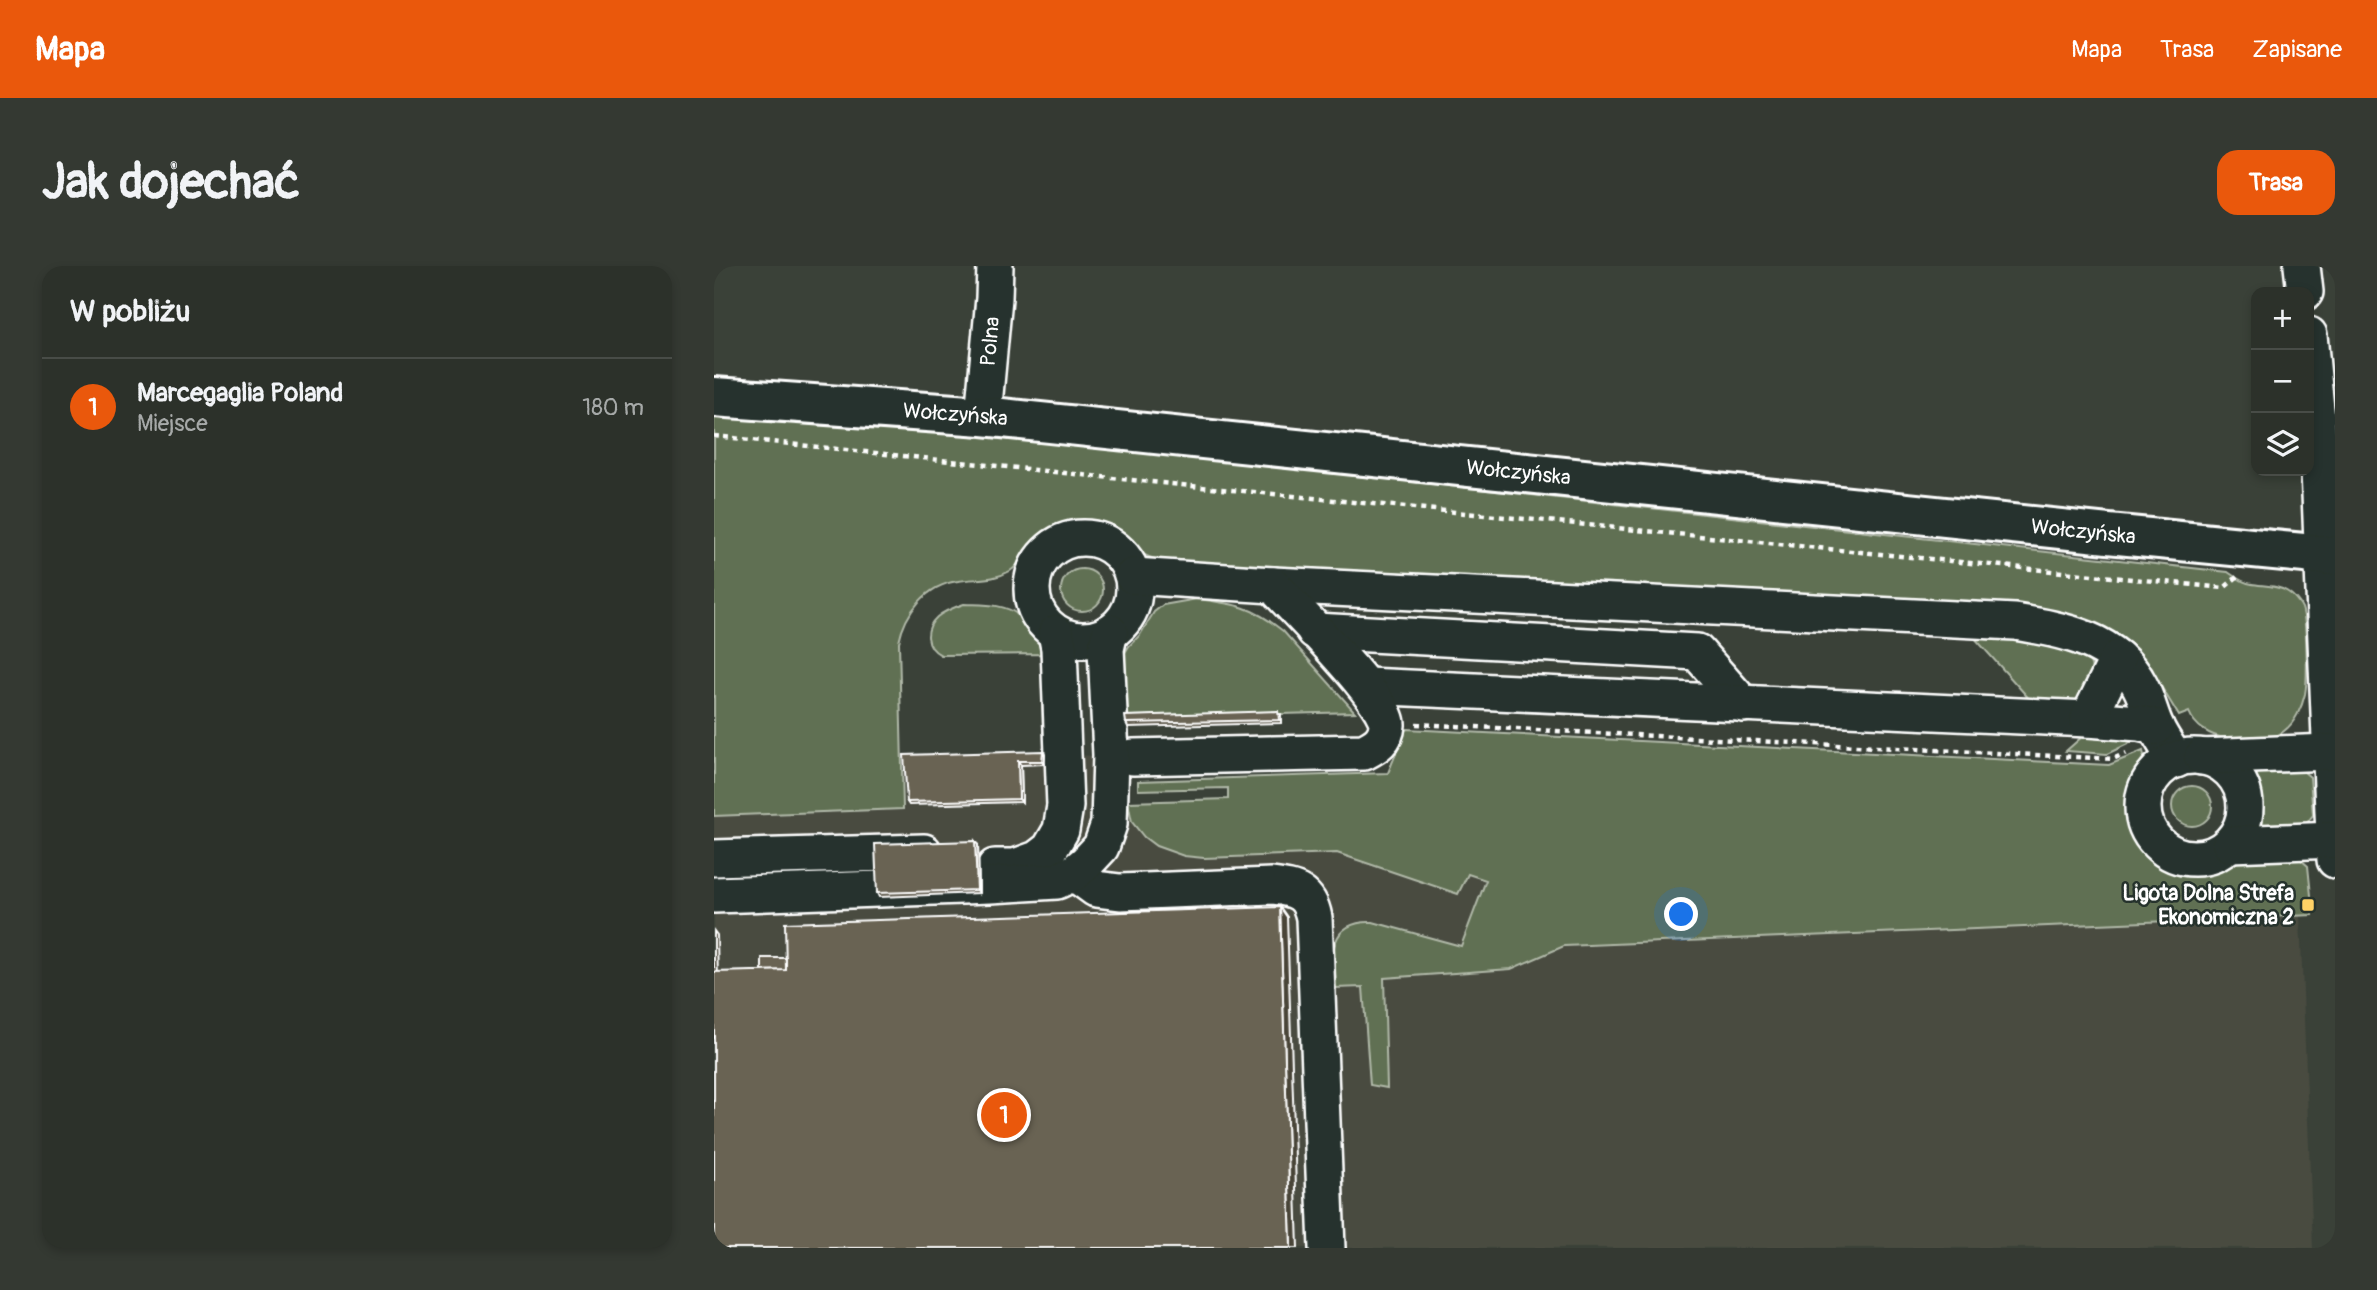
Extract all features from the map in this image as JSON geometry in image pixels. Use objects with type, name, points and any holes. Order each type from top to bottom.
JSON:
[{"type":"main road","name":"Wołczyńska","points":[[714,397],[983,416],[2329,555]]},
{"type":"street","name":"Polna","points":[[983,416],[995,266]]},
{"type":"street","points":[[2302,266],[2304,287]]},
{"type":"street","points":[[2312,350],[2326,421],[2330,752],[2335,860]]},
{"type":"street","points":[[1073,538],[1089,538],[1105,543],[1118,552],[1133,576],[1133,596],[1129,610],[1110,632],[1097,638],[1069,638],[1056,633],[1045,624],[1037,611],[1032,597],[1036,567],[1045,554],[1058,544],[1073,538]]},
{"type":"street","points":[[1133,576],[2015,622],[2084,638],[2105,648],[2130,670],[2141,687],[2156,727],[2189,758],[2217,762],[2231,771],[2240,784],[2245,800],[2245,816],[2240,831],[2230,844],[2217,854],[2184,858],[2155,842],[2142,812],[2144,795],[2150,780],[2161,768],[2189,758],[2330,752]]},
{"type":"street","points":[[1133,757],[1364,752],[1377,746],[1384,738],[1388,725],[1385,713],[1366,686],[1273,585]]},
{"type":"street","points":[[1315,631],[1698,652],[1743,704]]},
{"type":"street","points":[[714,876],[1015,867],[1037,859],[1086,863],[1101,847],[1109,824],[1111,755],[1105,649],[1110,632]]},
{"type":"street","points":[[714,895],[1057,881],[1062,861],[1061,830],[1064,818],[1060,662],[1056,633]]},
{"type":"street","points":[[2088,719],[2118,658]]},
{"type":"street","points":[[1366,686],[2088,719],[2156,727]]},
{"type":"street","points":[[2230,844],[2334,840]]},
{"type":"street","points":[[714,858],[963,851],[1062,861],[1096,889],[1112,892],[1272,886],[1303,894],[1312,906],[1314,918],[1327,1248]]},
{"type":"path","points":[[714,436],[1218,489],[2224,588],[2240,573],[2244,548]]},
{"type":"shaded area","points":[[714,744],[884,760],[1111,755],[1126,806],[1258,802],[2299,890],[2313,1248],[714,1248]]},
{"type":"green space","points":[[714,411],[790,413],[2228,572],[2245,582],[2284,590],[2300,604],[2306,638],[2305,694],[2295,719],[2278,735],[2256,739],[2226,738],[2204,730],[2189,712],[2179,716],[2153,673],[2134,654],[2114,640],[1167,563],[1141,553],[1102,527],[1079,526],[1053,532],[1038,541],[1031,546],[1017,566],[1004,574],[958,581],[936,588],[912,611],[899,642],[903,809],[714,816]]},
{"type":"green space","points":[[1082,569],[1097,575],[1103,590],[1097,605],[1082,611],[1067,605],[1061,590],[1067,575]]},
{"type":"green space","points":[[1197,599],[1243,608],[1272,623],[1283,631],[1355,712],[1125,718],[1123,656],[1129,646],[1140,635],[1154,612],[1163,605]]},
{"type":"green space","points":[[964,604],[1006,608],[1018,615],[1041,640],[1052,731],[1043,731],[1041,654],[941,655],[929,643],[928,632],[937,617]]},
{"type":"green space","points":[[1972,635],[2033,641],[2082,654],[2090,661],[2089,681],[2074,704],[2033,703]]},
{"type":"green space","points":[[1406,729],[2109,765],[2143,751],[2144,756],[2125,795],[2125,810],[2128,826],[2144,852],[2156,863],[2185,872],[2209,870],[2232,860],[2246,858],[2292,857],[2301,860],[2308,866],[2313,915],[1564,946],[1511,969],[1384,978],[1387,1088],[1370,1085],[1363,987],[1335,988],[1333,952],[1340,933],[1359,923],[1373,922],[1461,946],[1486,880],[1468,874],[1458,894],[1337,853],[1204,858],[1184,856],[1156,846],[1144,837],[1132,822],[1128,802],[1228,799],[1228,788],[1138,790],[1138,781],[1388,773]]},
{"type":"green space","points":[[2084,735],[2127,738],[2132,742],[2107,754],[2066,751]]},
{"type":"green space","points":[[2295,769],[2310,777],[2313,815],[2302,829],[2256,832],[2254,823],[2259,798],[2248,772]]},
{"type":"green space","points":[[2192,786],[2206,792],[2212,806],[2206,820],[2192,826],[2178,820],[2172,806],[2178,792]]},
{"type":"building","points":[[1278,711],[1279,720],[1126,723],[1125,716]]},
{"type":"building","points":[[1043,751],[1042,761],[1018,761],[1019,799],[907,802],[904,755]]},
{"type":"building","points":[[975,841],[977,890],[877,893],[875,844]]},
{"type":"building","points":[[1280,907],[1291,1248],[714,1248],[714,972],[786,970],[785,923]]},
{"type":"building","points":[[762,958],[786,958],[786,970],[762,971]]},
{"type":"place","name":"Ligota Dolna Strefa Ekonomiczna 2","points":[[2308,905]]},
{"type":"place","name":"Marcegaglia Poland","points":[[1004,1115]]}]
